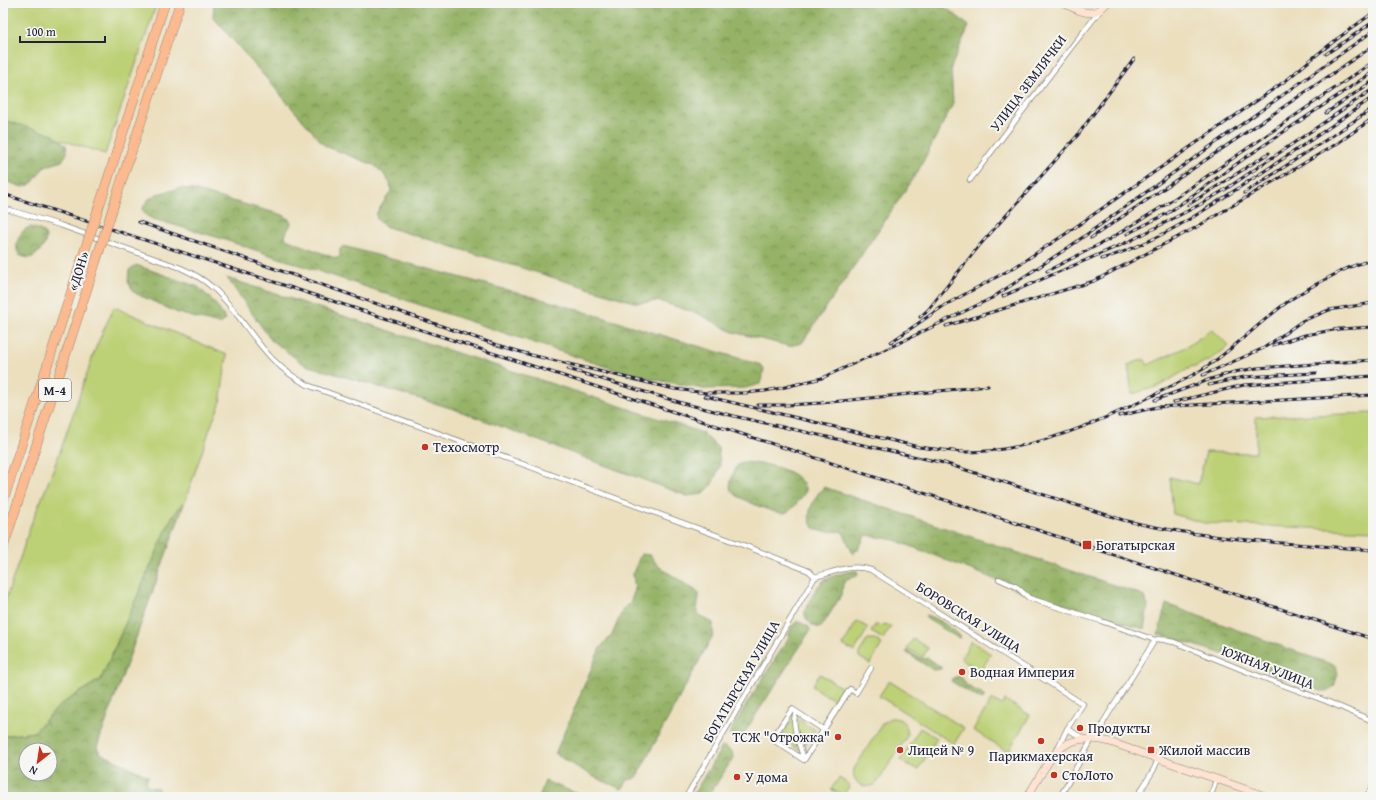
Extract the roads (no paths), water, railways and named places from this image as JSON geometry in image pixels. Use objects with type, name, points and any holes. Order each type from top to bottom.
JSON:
[{"type":"highway","name":"«ДОН»","points":[[3,501],[165,3]]},
{"type":"highway","name":"«ДОН»","points":[[3,548],[180,3]]},
{"type":"street","points":[[1063,3],[1086,12],[1096,12],[1105,5]]},
{"type":"street","name":"УЛИЦА ЗЕМЛЯЧКИ","points":[[970,180],[1105,5]]},
{"type":"street","points":[[3,208],[60,225],[181,268],[198,276],[213,287],[229,304],[266,352],[282,369],[296,379],[310,386],[743,544],[809,571],[815,577]]},
{"type":"street","name":"БОРОВСКАЯ УЛИЦА","points":[[815,577],[853,567],[862,567],[871,570],[1083,704],[1067,729]]},
{"type":"street","name":"БОГАТЫРСКАЯ УЛИЦА","points":[[686,797],[815,577]]},
{"type":"street","name":"ЮЖНАЯ УЛИЦА","points":[[999,579],[1017,587],[1029,598],[1155,640],[1159,639],[1174,642],[1326,701],[1373,721]]},
{"type":"street","points":[[1060,797],[1095,739],[1104,721],[1155,640]]},
{"type":"street","points":[[804,760],[850,689],[856,693],[871,668]]},
{"type":"street","points":[[804,760],[772,739],[792,709],[824,730]]},
{"type":"street","points":[[796,712],[794,717],[797,736],[804,760]]},
{"type":"street","points":[[1027,797],[1057,750],[1067,729],[1082,738]]},
{"type":"street","points":[[1057,750],[1082,738],[1095,739],[1268,797]]},
{"type":"street","points":[[1138,797],[1158,759]]},
{"type":"street","points":[[1209,797],[1216,779]]},
{"type":"street","points":[[1366,797],[1373,786]]},
{"type":"railway","points":[[891,342],[945,305],[1015,267],[1064,235],[1288,79],[1329,45],[1373,13]]},
{"type":"railway","points":[[1326,54],[1373,22]]},
{"type":"railway","points":[[139,222],[494,344],[531,355],[674,389],[707,393],[745,393],[765,391],[822,378],[992,298],[1069,247],[1373,31]]},
{"type":"railway","points":[[1091,238],[1373,46]]},
{"type":"railway","points":[[920,317],[928,310],[979,246],[1077,136],[1134,59]]},
{"type":"railway","points":[[1047,271],[1108,240],[1165,205],[1373,62]]},
{"type":"railway","points":[[1127,234],[1168,213],[1245,158],[1373,72]]},
{"type":"railway","points":[[1326,113],[1373,81]]},
{"type":"railway","points":[[1003,296],[1130,241],[1201,204],[1226,189],[1373,89]]},
{"type":"railway","points":[[1101,259],[1140,245],[1178,226],[1296,150],[1373,97]]},
{"type":"railway","points":[[1244,193],[1373,108]]},
{"type":"railway","points":[[946,326],[1094,281],[1195,228],[1338,143],[1373,118]]},
{"type":"railway","points":[[1188,205],[1269,153]]},
{"type":"railway","points":[[3,194],[1373,639]]},
{"type":"railway","points":[[705,396],[919,447],[964,452],[989,451],[1014,447],[1063,434],[1088,425],[1134,405],[1190,377],[1219,358],[1298,294],[1344,270],[1373,260]]},
{"type":"railway","points":[[1203,375],[1264,348],[1302,321],[1329,310],[1373,303]]},
{"type":"railway","points":[[1273,345],[1305,335],[1339,329],[1373,327]]},
{"type":"railway","points":[[1155,400],[1234,372],[1257,368],[1373,360]]},
{"type":"railway","points":[[568,369],[682,403],[944,463],[1123,520],[1154,527],[1247,540],[1373,550]]},
{"type":"railway","points":[[1209,385],[1244,377],[1316,373]]},
{"type":"railway","points":[[1174,402],[1244,385],[1373,376]]},
{"type":"railway","points":[[758,405],[821,403],[988,386]]},
{"type":"railway","points":[[1119,416],[1157,407],[1373,395]]},
{"type":"place","name":"Техосмотр","points":[[425,447]]},
{"type":"place","name":"Богатырская","points":[[1087,545]]},
{"type":"place","name":"Водная Империя","points":[[962,672]]},
{"type":"place","name":"Продукты","points":[[1080,728]]},
{"type":"place","name":"ТСЖ \"Отрожка\"","points":[[838,737]]},
{"type":"place","name":"Парикмахерская","points":[[1041,741]]},
{"type":"place","name":"Лицей № 9","points":[[900,750]]},
{"type":"place","name":"Жилой массив","points":[[1151,750]]},
{"type":"place","name":"СтоЛото","points":[[1054,775]]},
{"type":"place","name":"У дома","points":[[737,777]]}]
